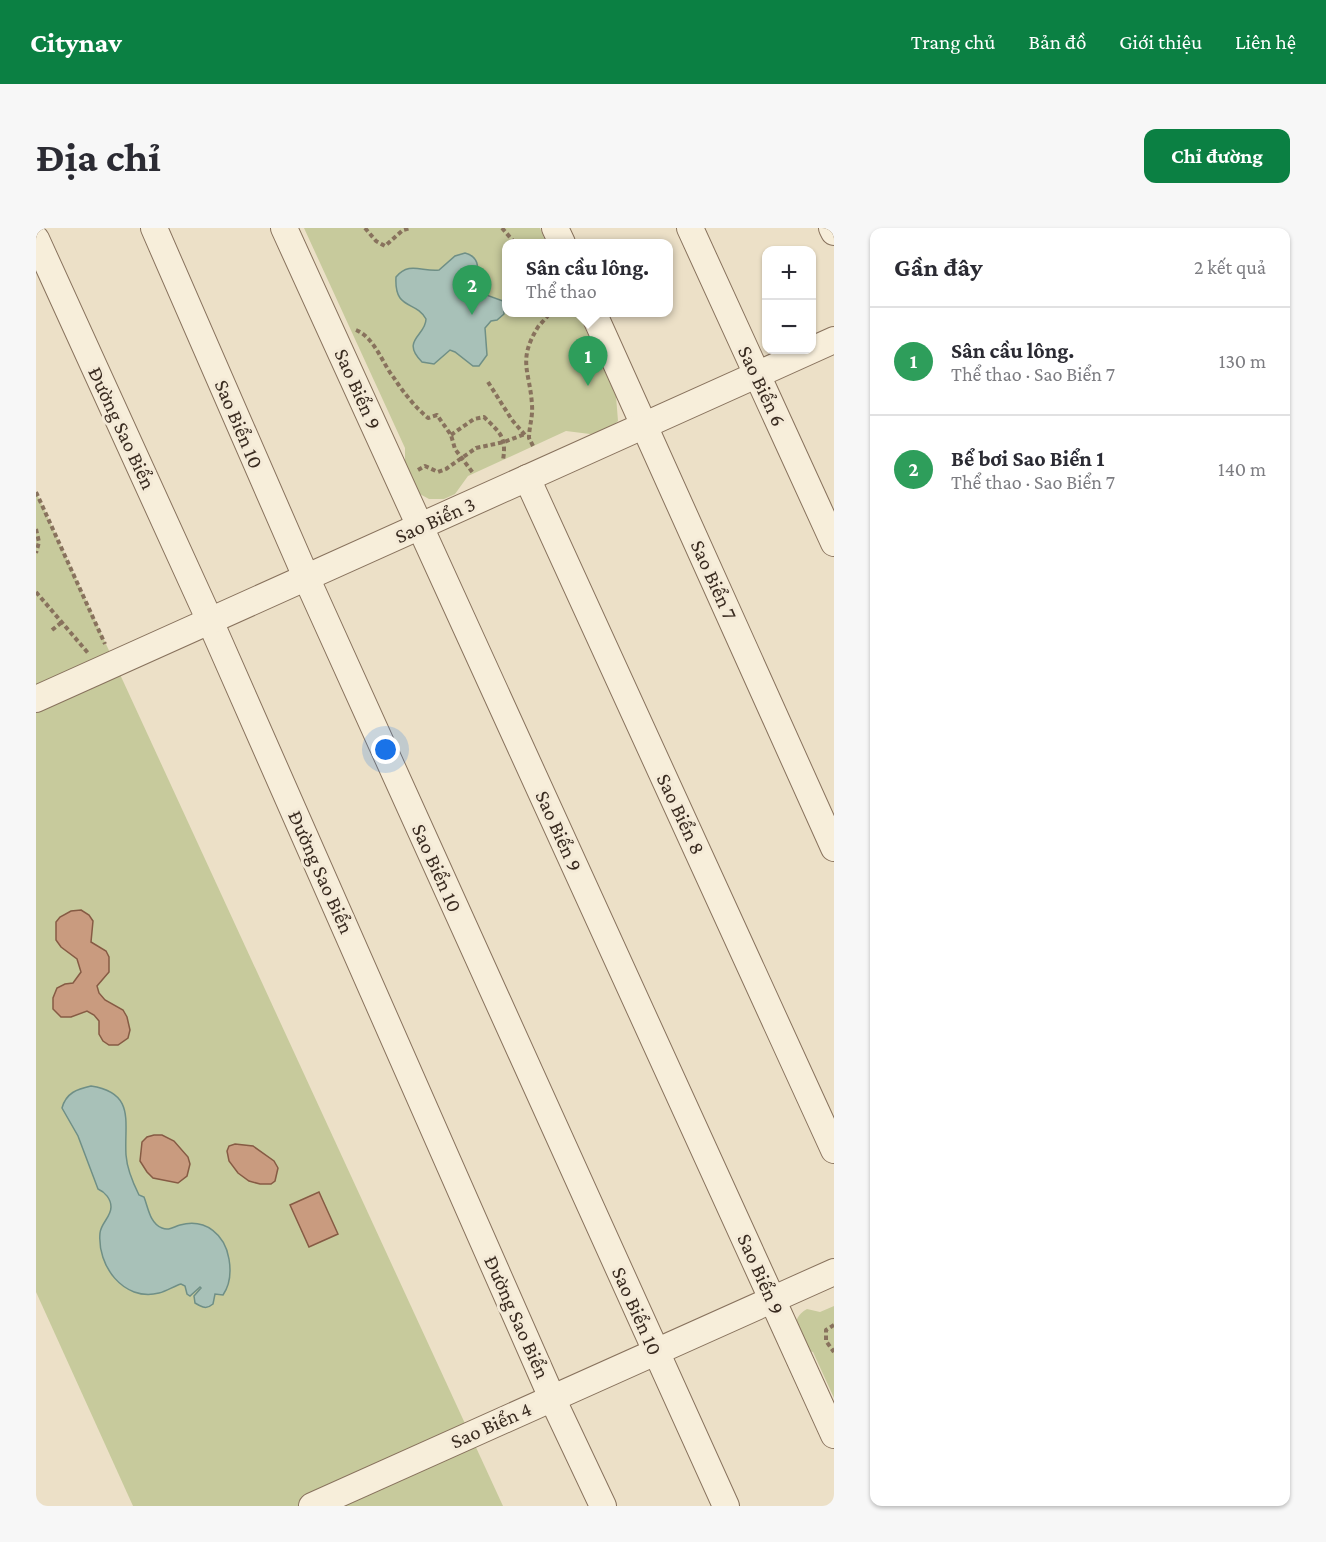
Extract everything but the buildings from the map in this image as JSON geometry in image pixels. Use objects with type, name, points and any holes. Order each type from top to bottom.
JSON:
[{"type":"street","name":"Sao Biển 10","points":[[154,228],[306,577],[726,1506]]},
{"type":"street","name":"Sao Biển 9","points":[[284,228],[834,1435]]},
{"type":"street","name":"Sao Biển 6","points":[[690,228],[834,543]]},
{"type":"street","name":"Đường Sao Biển","points":[[36,239],[210,621],[552,1398],[603,1506]]},
{"type":"street","name":"Sao Biển 7","points":[[595,317],[834,848]]},
{"type":"street","name":"Sao Biển 3","points":[[36,699],[834,340]]},
{"type":"street","name":"Sao Biển 8","points":[[527,478],[834,1150]]},
{"type":"street","name":"Sao Biển 4","points":[[312,1506],[834,1272]]},
{"type":"path","points":[[365,228],[376,241],[385,246],[403,230],[411,228]]},
{"type":"path","points":[[527,436],[532,419],[532,403],[525,369],[525,355],[539,325],[546,317]]},
{"type":"path","points":[[350,328],[360,332],[371,343],[394,379],[420,412],[428,418],[437,415],[451,435],[455,449],[473,473]]},
{"type":"path","points":[[488,382],[512,420],[533,446]]},
{"type":"path","points":[[451,435],[474,419],[484,417],[501,434],[504,442],[503,460]]},
{"type":"path","points":[[411,475],[425,466],[438,472],[481,446],[527,436]]},
{"type":"path","points":[[36,492],[106,646]]},
{"type":"path","points":[[36,530],[39,542],[36,553]]},
{"type":"path","points":[[36,592],[90,654]]},
{"type":"path","points":[[52,630],[62,622]]},
{"type":"path","points":[[834,1325],[826,1330],[826,1341],[834,1352]]},
{"type":"green space","points":[[304,228],[540,228],[544,239],[502,239],[502,317],[580,317],[616,396],[618,421],[605,432],[590,434],[566,431],[468,476],[455,494],[444,499],[429,499],[418,493],[405,461],[405,448]]},
{"type":"green space","points":[[36,492],[503,1506],[133,1506],[36,1292]]},
{"type":"green space","points":[[834,1306],[834,1398],[813,1352],[805,1350],[796,1323],[801,1313],[807,1309],[820,1312]]},
{"type":"water","points":[[465,253],[475,259],[478,269],[478,292],[502,301],[502,316],[491,321],[485,328],[487,355],[479,366],[473,366],[450,350],[434,364],[422,362],[413,348],[426,319],[417,309],[402,300],[396,288],[396,277],[406,269],[439,270],[455,256]]},
{"type":"water","points":[[91,1086],[115,1095],[121,1102],[125,1111],[126,1155],[129,1171],[155,1223],[167,1229],[189,1223],[206,1226],[219,1236],[227,1250],[230,1264],[229,1282],[223,1295],[215,1294],[211,1306],[204,1307],[195,1303],[194,1296],[200,1287],[190,1296],[185,1286],[181,1284],[159,1293],[134,1292],[115,1278],[108,1268],[100,1245],[100,1233],[111,1211],[110,1201],[98,1189],[78,1136],[62,1108],[66,1099],[73,1092]]},
{"type":"place","name":"Bể bơi Sao Biển 1","points":[[472,315]]},
{"type":"place","name":"Sân cầu lông.","points":[[588,386]]}]
